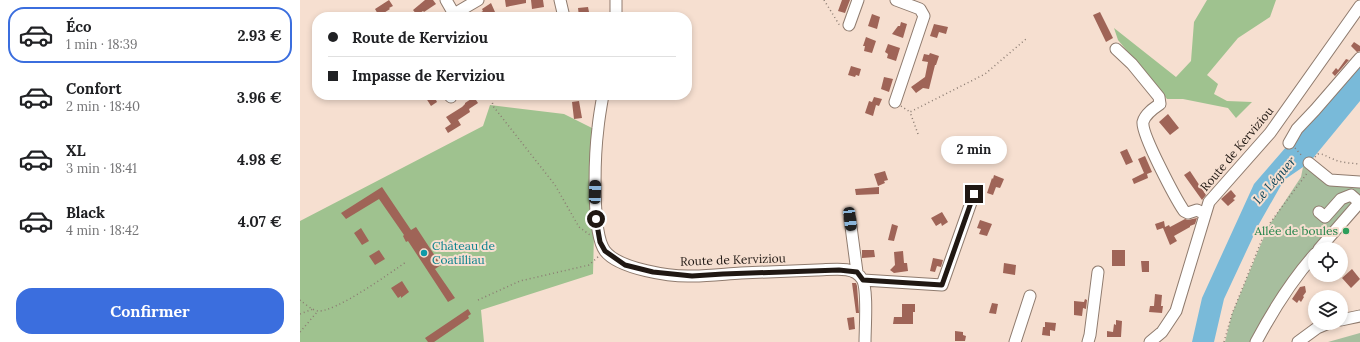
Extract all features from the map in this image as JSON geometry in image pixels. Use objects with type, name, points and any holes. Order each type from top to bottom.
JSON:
[{"type":"street","points":[[446,0],[450,12]]},
{"type":"street","points":[[456,12],[478,0]]},
{"type":"street","points":[[560,0],[563,12]]},
{"type":"street","points":[[616,0],[616,12]]},
{"type":"street","points":[[849,25],[858,0]]},
{"type":"street","points":[[895,102],[924,16],[920,9],[896,0]]},
{"type":"street","name":"Route de Kerviziou","points":[[1150,342],[1162,332],[1173,318],[1176,311],[1209,202],[1270,133],[1360,6]]},
{"type":"street","points":[[1116,49],[1132,64],[1159,97],[1160,104],[1145,117],[1143,125],[1174,196],[1184,212],[1188,213],[1197,210],[1205,214]]},
{"type":"street","points":[[1289,142],[1297,129],[1360,58]]},
{"type":"street","points":[[602,100],[598,128],[594,208],[600,240],[605,251]]},
{"type":"street","points":[[1309,163],[1330,180],[1360,182]]},
{"type":"street","name":"Route de Kerviziou","points":[[605,251],[625,265],[653,272],[692,276],[848,270],[860,276],[942,285],[974,194]]},
{"type":"street","points":[[1319,212],[1325,217],[1341,199],[1351,195],[1360,202],[1326,242]]},
{"type":"street","points":[[850,219],[860,276],[865,289],[865,342]]},
{"type":"street","points":[[1256,342],[1270,316],[1297,275],[1308,262]]},
{"type":"street","points":[[1088,342],[1098,272]]},
{"type":"street","points":[[1015,342],[1030,296]]},
{"type":"street","points":[[1348,319],[1360,316]]},
{"type":"street","points":[[1298,342],[1314,330]]},
{"type":"path","points":[[824,0],[841,28],[849,25]]},
{"type":"path","points":[[918,134],[910,112],[985,74],[1026,39]]},
{"type":"path","points":[[492,100],[493,106],[555,185],[579,227],[600,240]]},
{"type":"path","points":[[1289,142],[1309,163]]},
{"type":"path","points":[[1224,342],[1232,314],[1267,227],[1305,176],[1308,171],[1309,163],[1318,154],[1325,154],[1333,159],[1360,164]]},
{"type":"path","points":[[478,300],[520,281],[589,265],[605,251]]},
{"type":"path","points":[[300,300],[307,306],[318,311],[327,309],[343,302],[406,262]]},
{"type":"path","points":[[300,314],[313,309]]},
{"type":"path","points":[[300,332],[318,311]]},
{"type":"green space","points":[[1207,0],[1276,0],[1270,17],[1238,38],[1207,75],[1218,84],[1214,94],[1227,101],[1252,102],[1236,118],[1228,108],[1183,99],[1167,99],[1118,40],[1114,28],[1176,77],[1191,61],[1194,22]]},
{"type":"green space","points":[[490,105],[564,114],[592,128],[596,151],[593,274],[481,310],[484,342],[300,342],[300,221],[483,126]]},
{"type":"green space","points":[[1304,162],[1333,183],[1360,184],[1360,201],[1329,242],[1308,242],[1308,270],[1254,342],[1225,342],[1232,314],[1268,227],[1301,177]]},
{"type":"green space","points":[[1360,333],[1360,342],[1328,342]]},
{"type":"water","name":"Le Léguer","points":[[1360,62],[1360,101],[1309,163],[1284,180],[1259,224],[1224,299],[1214,342],[1192,342],[1202,298],[1254,184]]},
{"type":"building","points":[[389,0],[393,6],[385,12],[377,12],[375,9]]},
{"type":"building","points":[[425,0],[433,0],[436,4],[424,12],[415,12],[413,10]]},
{"type":"building","points":[[505,0],[526,0],[526,3],[506,7]]},
{"type":"building","points":[[531,0],[543,0],[544,7],[532,9]]},
{"type":"building","points":[[842,0],[850,0],[845,13],[838,11]]},
{"type":"building","points":[[491,3],[495,12],[481,12],[483,11],[482,9]]},
{"type":"building","points":[[588,7],[589,12],[578,12],[578,8]]},
{"type":"building","points":[[1100,12],[1113,38],[1106,42],[1093,15]]},
{"type":"building","points":[[872,14],[880,17],[877,29],[868,26]]},
{"type":"building","points":[[901,22],[907,24],[903,38],[892,34],[898,26],[900,26]]},
{"type":"building","points":[[934,24],[948,27],[946,34],[939,32],[937,38],[930,36]]},
{"type":"building","points":[[866,37],[876,41],[872,53],[864,51],[865,46],[863,46]]},
{"type":"building","points":[[1354,42],[1360,46],[1360,51],[1357,52],[1351,46]]},
{"type":"building","points":[[888,44],[900,48],[896,61],[887,58],[888,54],[885,52]]},
{"type":"building","points":[[930,53],[939,56],[935,65],[929,89],[923,88],[916,93],[911,87],[925,77],[928,62],[922,61],[924,54],[929,55]]},
{"type":"building","points":[[1346,59],[1349,60],[1335,76],[1332,73],[1336,68],[1338,70]]},
{"type":"building","points":[[851,66],[861,69],[859,76],[856,75],[855,77],[848,75]]},
{"type":"building","points":[[884,77],[893,79],[889,92],[881,89]]},
{"type":"building","points":[[874,97],[882,99],[879,106],[876,105],[873,116],[865,113],[869,101],[872,102]]},
{"type":"building","points":[[427,100],[436,100],[437,102],[431,106]]},
{"type":"building","points":[[470,100],[476,100],[478,103],[469,109],[470,112],[458,120],[461,125],[448,133],[445,128],[451,124],[446,117],[462,107]]},
{"type":"building","points":[[579,101],[582,118],[574,119],[572,102]]},
{"type":"building","points":[[1168,114],[1179,128],[1170,135],[1159,122]]},
{"type":"building","points":[[1127,149],[1133,162],[1126,165],[1120,152]]},
{"type":"building","points":[[1145,156],[1152,172],[1147,174],[1148,178],[1134,184],[1132,179],[1144,173],[1138,159]]},
{"type":"building","points":[[885,171],[888,180],[884,181],[885,183],[878,186],[874,174]]},
{"type":"building","points":[[1190,171],[1206,195],[1202,200],[1184,175]]},
{"type":"building","points":[[994,175],[1004,179],[1000,188],[996,187],[993,195],[987,193]]},
{"type":"building","points":[[382,187],[411,230],[416,227],[441,265],[435,269],[455,298],[448,302],[408,241],[406,242],[403,236],[404,235],[379,199],[346,219],[341,213]]},
{"type":"building","points":[[879,187],[879,194],[856,195],[855,189]]},
{"type":"building","points":[[1231,190],[1236,196],[1233,199],[1235,200],[1228,206],[1221,199]]},
{"type":"building","points":[[942,212],[948,222],[942,226],[941,223],[936,226],[931,218]]},
{"type":"building","points":[[1197,218],[1195,224],[1174,236],[1177,241],[1170,245],[1163,228],[1157,230],[1155,224],[1164,221],[1165,227],[1169,225],[1170,227],[1185,219],[1188,220]]},
{"type":"building","points":[[980,220],[992,224],[987,236],[979,234],[981,229],[977,228]]},
{"type":"building","points":[[892,224],[898,226],[894,241],[888,240]]},
{"type":"building","points":[[361,228],[369,241],[362,245],[354,233]]},
{"type":"building","points":[[379,250],[385,259],[375,265],[369,256]]},
{"type":"building","points":[[862,250],[874,250],[875,257],[862,258]]},
{"type":"building","points":[[1112,250],[1125,250],[1125,266],[1112,266]]},
{"type":"building","points":[[903,251],[904,263],[907,263],[908,271],[894,273],[890,270],[895,265],[894,252]]},
{"type":"building","points":[[933,258],[943,260],[941,267],[937,266],[935,272],[930,271]]},
{"type":"building","points":[[1141,261],[1149,261],[1149,272],[1142,272]]},
{"type":"building","points":[[1004,263],[1016,265],[1015,275],[1003,273]]},
{"type":"building","points":[[1352,269],[1360,279],[1351,288],[1346,282],[1348,282],[1348,273]]},
{"type":"building","points":[[402,281],[409,292],[401,298],[401,296],[398,298],[391,288]]},
{"type":"building","points":[[852,283],[856,283],[857,286],[859,313],[856,313]]},
{"type":"building","points":[[1305,286],[1306,292],[1303,296],[1304,297],[1301,302],[1299,300],[1297,303],[1292,299],[1300,287]]},
{"type":"building","points":[[1155,294],[1162,295],[1162,313],[1149,312],[1150,306],[1154,306]]},
{"type":"building","points":[[1085,299],[1087,300],[1086,309],[1083,308],[1082,316],[1074,315],[1074,301],[1084,302]]},
{"type":"building","points":[[992,303],[998,304],[996,314],[989,313]]},
{"type":"building","points":[[902,304],[915,304],[913,324],[893,324],[894,317],[902,317]]},
{"type":"building","points":[[468,309],[471,314],[468,316],[469,318],[434,342],[428,342],[425,338]]},
{"type":"building","points":[[854,317],[855,329],[849,330],[847,318]]},
{"type":"building","points":[[1116,320],[1122,321],[1121,337],[1107,337],[1107,331],[1113,332],[1114,324],[1116,325]]},
{"type":"building","points":[[1045,322],[1056,323],[1055,331],[1050,330],[1050,336],[1042,335]]},
{"type":"building","points":[[955,331],[963,332],[963,335],[966,336],[965,341],[955,341]]},
{"type":"place","name":"Allée de boules","points":[[1346,231]]},
{"type":"place","name":"Château de Coatilliau","points":[[424,253]]},
{"type":"route","points":[[596,219],[600,242],[605,251],[625,265],[653,272],[692,276],[848,270],[857,272],[863,280],[942,285],[974,194]]}]
